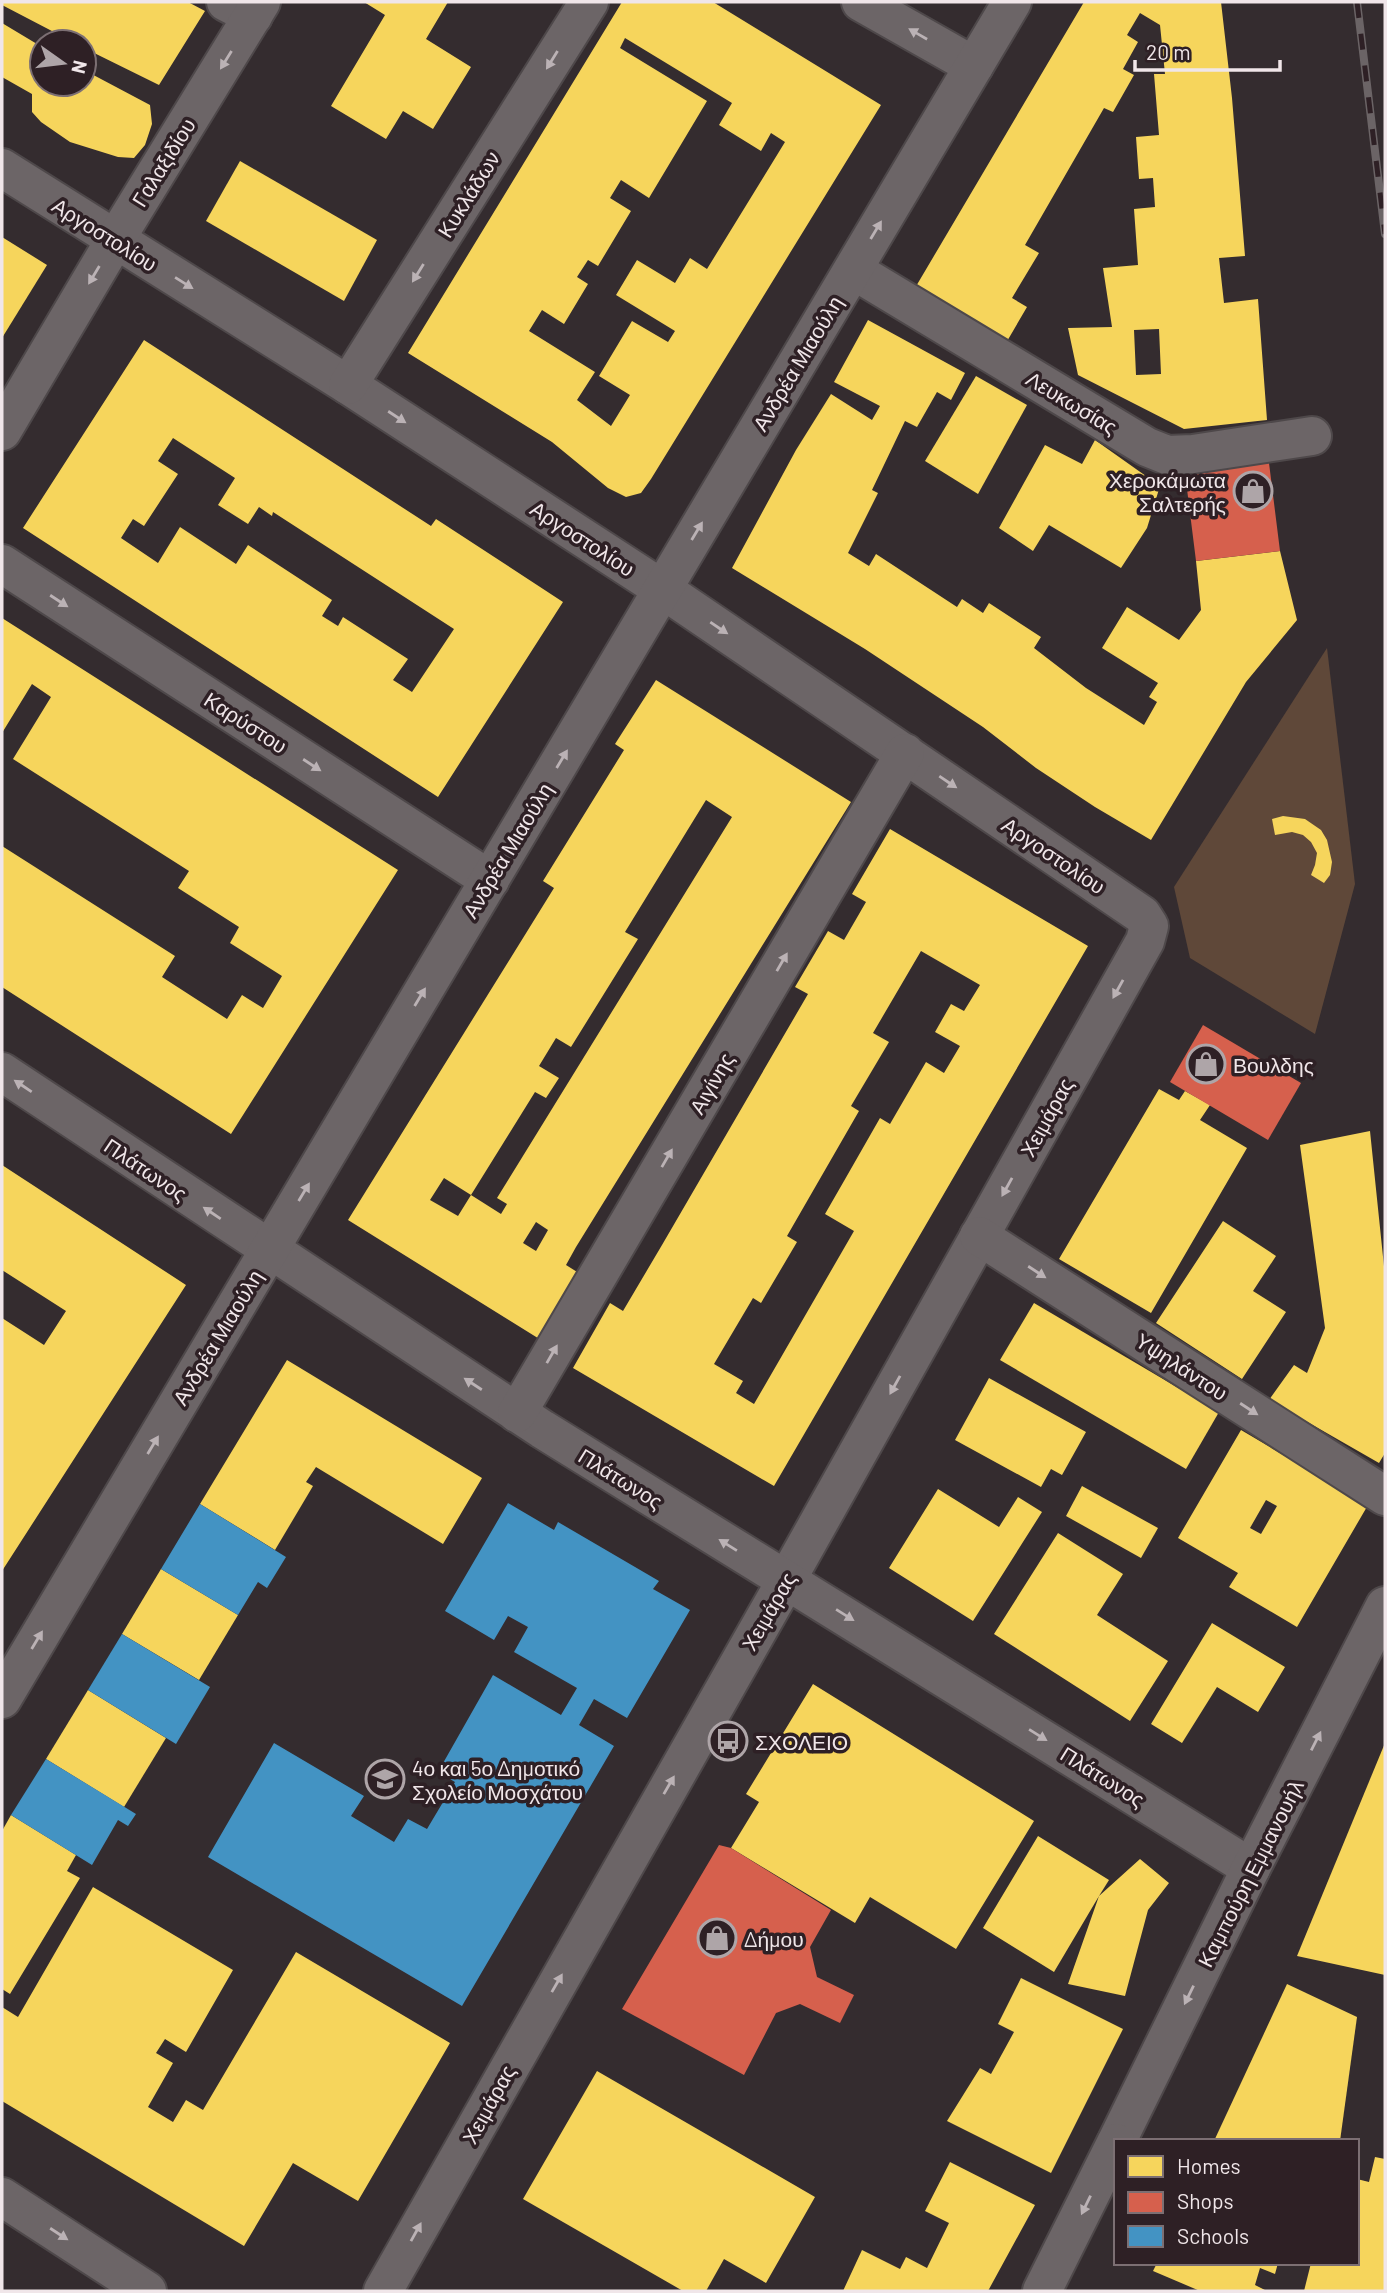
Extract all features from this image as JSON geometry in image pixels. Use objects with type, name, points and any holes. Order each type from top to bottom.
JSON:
[{"type":"street","name":"Κυκλάδων","points":[[348,386],[589,2]]},
{"type":"street","points":[[861,2],[974,66]]},
{"type":"street","name":"Ανδρέα Μιαούλη","points":[[2,1699],[1012,2]]},
{"type":"street","name":"Γαλαξιδίου","points":[[2,431],[115,240],[247,6]]},
{"type":"street","name":"Αργοστολίου","points":[[2,168],[348,386],[662,589],[1142,915],[1150,928]]},
{"type":"street","name":"Λευκωσίας","points":[[853,270],[1147,447],[1167,455],[1194,454],[1312,436]]},
{"type":"street","name":"Καρύστου","points":[[2,564],[490,880]]},
{"type":"street","name":"Αιγίνης","points":[[517,1413],[905,753]]},
{"type":"street","name":"Χειμάρας","points":[[383,2291],[787,1579],[1150,928]]},
{"type":"street","name":"Πλάτωνος","points":[[2,1072],[517,1413],[1251,1868]]},
{"type":"street","name":"Υψηλάντου","points":[[979,1236],[1385,1496]]},
{"type":"street","name":"Καμπούρη Εμμανουήλ","points":[[1117,2139],[1251,1868],[1385,1606]]},
{"type":"street","name":"Καμπούρη Εμμανουήλ","points":[[1042,2291],[1114,2146]]},
{"type":"street","points":[[2,2197],[147,2291]]},
{"type":"shaded area","points":[[1327,648],[1355,884],[1315,1034],[1190,958],[1174,887]]},
{"type":"building: Homes","points":[[2,2],[188,2],[205,11],[159,85],[98,55],[98,28],[46,28],[2,5]]},
{"type":"building: Homes","points":[[364,2],[448,2],[426,39],[471,67],[433,129],[403,111],[386,139],[331,106],[385,15]]},
{"type":"building: Homes","points":[[622,2],[713,2],[881,105],[641,493],[626,497],[608,488],[552,442],[408,353]],"holes":[[[625,38],[732,103],[719,125],[761,151],[771,133],[785,142],[707,269],[690,258],[675,283],[637,260],[616,295],[675,331],[668,342],[632,321],[599,376],[630,395],[611,426],[577,400],[595,372],[529,331],[542,310],[564,324],[588,284],[577,277],[588,260],[598,266],[631,211],[610,198],[621,180],[649,198],[707,101],[620,48]]]},
{"type":"building: Homes","points":[[1084,2],[1221,2],[1245,256],[1219,258],[1224,303],[1258,299],[1267,420],[1184,429],[1078,375],[1068,328],[1112,327],[1103,268],[1138,265],[1134,209],[1155,207],[1153,178],[1139,179],[1136,137],[1159,135],[1154,74],[1165,74],[1160,25],[1140,13],[1127,35],[1138,42],[1123,69],[1134,75],[1113,112],[1104,108],[1025,245],[1039,253],[1012,298],[1027,307],[1006,343],[915,288]],"holes":[[[1159,329],[1161,374],[1136,375],[1134,330]]]},
{"type":"building: Homes","points":[[2,23],[28,39],[28,92],[2,77]]},
{"type":"building: Homes","points":[[98,77],[150,105],[152,124],[145,145],[134,158],[118,157],[70,142],[41,122],[32,112],[32,98],[98,98]]},
{"type":"building: Homes","points":[[240,161],[377,240],[344,301],[206,221]]},
{"type":"building: Homes","points":[[2,237],[47,265],[2,338]]},
{"type":"building: Homes","points":[[868,320],[965,373],[951,400],[937,392],[917,427],[905,421],[872,490],[878,493],[848,553],[869,566],[876,554],[957,607],[962,599],[983,613],[989,603],[1041,637],[1034,648],[1086,688],[1144,725],[1157,702],[1149,697],[1158,683],[1102,648],[1127,607],[1179,640],[1201,610],[1196,561],[1280,551],[1297,620],[1246,682],[1151,840],[1036,768],[983,727],[865,649],[732,568],[796,450],[831,394],[872,420],[880,406],[834,382]]},
{"type":"building: Homes","points":[[144,340],[431,526],[436,519],[563,602],[438,797],[23,528]],"holes":[[[173,438],[235,478],[218,505],[248,524],[259,507],[272,516],[273,512],[454,629],[412,692],[393,680],[408,659],[343,617],[338,626],[322,616],[332,600],[248,545],[236,564],[180,527],[158,563],[121,538],[133,519],[144,526],[178,474],[158,461]]]},
{"type":"building: Homes","points":[[976,376],[1027,405],[978,494],[925,461]]},
{"type":"building: Homes","points":[[1095,440],[1160,486],[1147,528],[1121,568],[1049,525],[1033,551],[999,528],[1045,445],[1082,464]]},
{"type":"building: Homes","points":[[2,618],[398,870],[231,1134],[2,987],[2,846],[175,956],[162,977],[227,1019],[242,995],[263,1008],[282,976],[230,943],[239,927],[178,888],[189,871],[13,759],[51,697],[32,684],[2,733]]},
{"type":"building: Homes","points":[[656,680],[851,802],[576,1247],[566,1265],[582,1275],[541,1340],[348,1220],[554,888],[543,881],[624,750],[615,744]],"holes":[[[706,800],[732,817],[497,1198],[507,1204],[501,1214],[471,1195],[535,1092],[546,1098],[559,1078],[539,1066],[556,1038],[571,1047],[638,939],[625,932]],[[444,1178],[471,1195],[458,1216],[430,1200]],[[536,1222],[548,1230],[536,1251],[523,1243]]]},
{"type":"building: Homes","points":[[1283,816],[1305,819],[1321,830],[1327,840],[1332,862],[1330,875],[1324,883],[1311,875],[1317,853],[1311,842],[1303,835],[1292,832],[1275,835],[1272,819]]},
{"type":"building: Homes","points":[[890,829],[1088,946],[774,1486],[573,1368],[610,1303],[623,1311],[662,1245],[808,994],[795,987],[828,931],[844,940],[866,902],[852,894]],"holes":[[[921,951],[980,985],[964,1011],[951,1004],[935,1032],[960,1046],[944,1073],[926,1062],[890,1124],[880,1118],[825,1214],[854,1231],[754,1404],[736,1393],[743,1381],[714,1364],[753,1298],[761,1303],[797,1242],[787,1236],[859,1111],[851,1106],[889,1042],[873,1033]]]},
{"type":"building: Homes","points":[[1159,1089],[1179,1100],[1185,1091],[1210,1105],[1200,1120],[1247,1148],[1151,1313],[1059,1259]]},
{"type":"building: Homes","points":[[1370,1131],[1385,1276],[1385,1453],[1379,1463],[1269,1400],[1294,1365],[1307,1373],[1325,1328],[1300,1145]]},
{"type":"building: Homes","points":[[2,1165],[186,1285],[2,1571],[2,1318],[44,1345],[66,1311],[2,1270]]},
{"type":"building: Homes","points":[[1223,1221],[1276,1256],[1253,1291],[1286,1312],[1242,1379],[1156,1323]]},
{"type":"building: Homes","points":[[1034,1303],[1219,1412],[1186,1469],[1000,1360]]},
{"type":"building: Homes","points":[[287,1360],[482,1478],[443,1544],[316,1467],[306,1482],[313,1486],[275,1550],[200,1504]]},
{"type":"building: Homes","points":[[989,1378],[1086,1432],[1062,1475],[1051,1469],[1041,1487],[955,1440]]},
{"type":"building: Homes","points":[[1241,1430],[1368,1505],[1297,1627],[1229,1587],[1238,1573],[1178,1538]],"holes":[[[1266,1500],[1277,1506],[1261,1534],[1250,1528]]]},
{"type":"building: Homes","points":[[1082,1486],[1158,1528],[1141,1558],[1066,1516]]},
{"type":"building: Homes","points":[[938,1489],[999,1527],[1018,1497],[1042,1512],[973,1621],[889,1568]]},
{"type":"building: Homes","points":[[1058,1533],[1123,1574],[1097,1615],[1168,1661],[1130,1721],[994,1634]]},
{"type":"building: Homes","points":[[161,1569],[238,1615],[199,1680],[122,1634]]},
{"type":"building: Homes","points":[[1212,1623],[1285,1667],[1258,1712],[1217,1687],[1182,1743],[1151,1724]]},
{"type":"building: Homes","points":[[813,1684],[1034,1821],[956,1949],[870,1897],[855,1923],[731,1848],[759,1802],[746,1794]]},
{"type":"building: Homes","points":[[88,1690],[166,1738],[124,1807],[46,1759]]},
{"type":"building: Homes","points":[[1385,1743],[1385,1975],[1297,1956]]},
{"type":"building: Homes","points":[[11,1815],[76,1855],[67,1871],[80,1878],[10,1994],[2,1989],[2,1831]]},
{"type":"building: Homes","points":[[1038,1836],[1109,1880],[1054,1972],[983,1928]]},
{"type":"building: Homes","points":[[1140,1859],[1169,1883],[1148,1910],[1125,1996],[1068,1984],[1099,1896]]},
{"type":"building: Homes","points":[[93,1887],[233,1970],[186,2052],[165,2039],[156,2053],[173,2063],[148,2107],[173,2122],[186,2100],[203,2110],[296,1952],[450,2043],[358,2201],[293,2163],[244,2246],[2,2101],[2,2007],[18,2017]]},
{"type":"building: Homes","points":[[1021,1978],[1123,2029],[1051,2173],[947,2121],[980,2068],[991,2074],[1014,2032],[998,2024]]},
{"type":"building: Homes","points":[[1287,1984],[1357,2017],[1340,2139],[1215,2139]]},
{"type":"building: Homes","points":[[597,2071],[815,2197],[766,2283],[724,2259],[706,2291],[683,2291],[523,2199]]},
{"type":"building: Homes","points":[[1375,2157],[1385,2159],[1385,2291],[1304,2291],[1310,2265],[1359,2265],[1359,2180],[1369,2182]]},
{"type":"building: Homes","points":[[950,2162],[1035,2205],[988,2291],[843,2291],[862,2250],[900,2269],[906,2257],[927,2268],[949,2223],[925,2211]]},
{"type":"building: Homes","points":[[1156,2265],[1277,2265],[1275,2274],[1260,2268],[1255,2285],[1267,2291],[1200,2291],[1153,2271]]},
{"type":"building: Shops","points":[[1269,463],[1280,551],[1196,561],[1185,473]]},
{"type":"building: Shops","points":[[1203,1025],[1301,1083],[1268,1140],[1170,1082]]},
{"type":"building: Shops","points":[[719,1845],[731,1848],[831,1910],[810,1947],[817,1977],[854,1995],[840,2023],[800,2004],[776,2013],[744,2075],[622,2009]]},
{"type":"building: Schools","name":"4ο και 5ο Δημοτικό Σχολείο Μοσχάτου","points":[[508,1503],[554,1530],[558,1522],[659,1581],[653,1589],[690,1610],[627,1718],[594,1699],[579,1725],[614,1746],[462,2006],[208,1857],[274,1743],[364,1796],[351,1816],[394,1842],[408,1819],[427,1829],[455,1782],[438,1772],[493,1675],[561,1715],[577,1688],[514,1652],[528,1627],[508,1616],[494,1640],[445,1611]]},
{"type":"building: Schools","points":[[200,1504],[286,1557],[267,1588],[258,1582],[238,1615],[161,1569]]},
{"type":"building: Schools","points":[[122,1634],[210,1687],[176,1744],[88,1690]]},
{"type":"building: Schools","points":[[46,1759],[136,1814],[128,1826],[118,1820],[92,1865],[11,1815]]},
{"type":"railway","points":[[1357,2],[1385,234]]},
{"type":"place","name":"Χεροκάμωτα Σαλτερής","points":[[1253,491]]},
{"type":"place","name":"Βουλδης","points":[[1206,1064]]},
{"type":"place","name":"ΣΧΟΛΕΙΟ","points":[[728,1741]]},
{"type":"place","name":"4ο και 5ο Δημοτικό Σχολείο Μοσχάτου","points":[[385,1779]]},
{"type":"place","name":"Δήμου","points":[[717,1938]]}]
